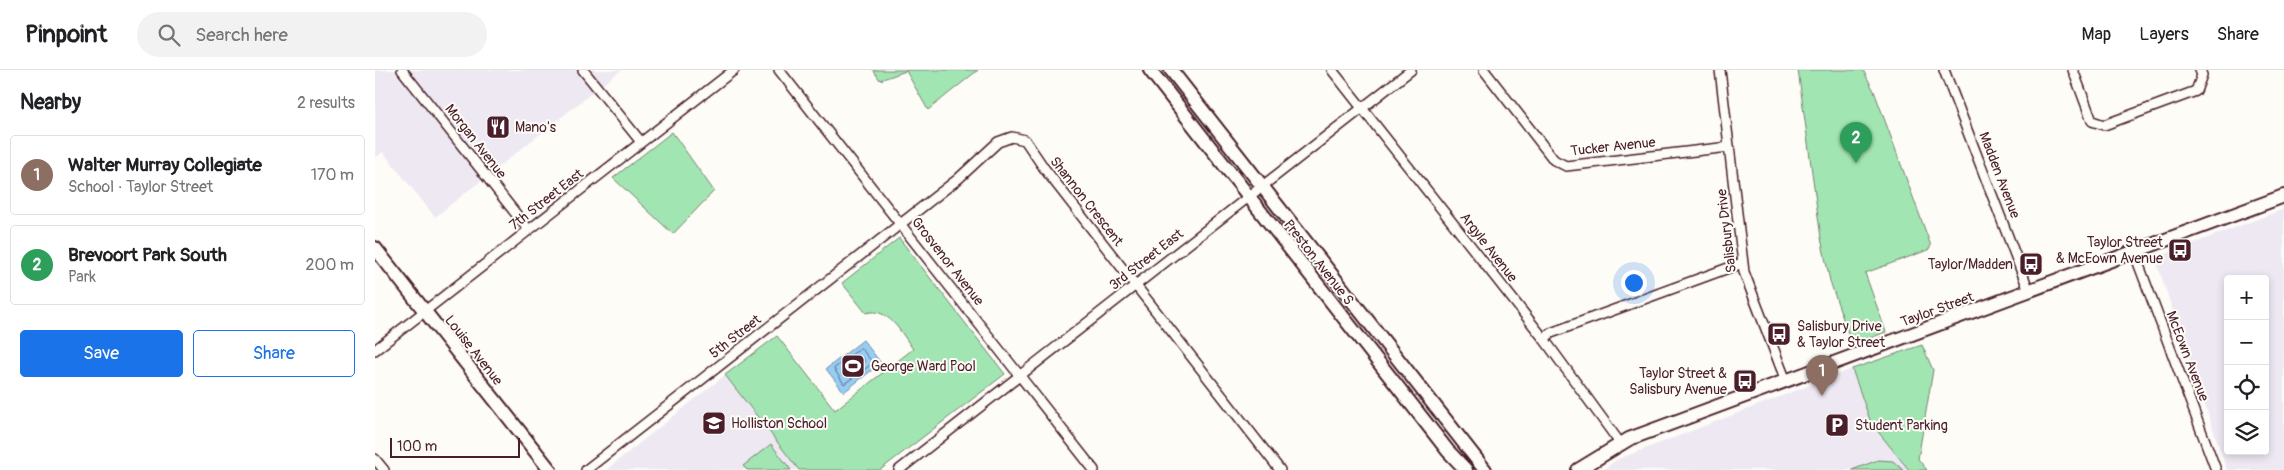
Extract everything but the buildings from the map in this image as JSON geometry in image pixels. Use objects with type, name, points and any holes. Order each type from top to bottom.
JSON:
[{"type":"main road","name":"Preston Avenue S","points":[[1150,70],[1448,452],[1466,470]]},
{"type":"main road","name":"Preston Avenue S","points":[[1171,70],[1485,470]]},
{"type":"main road","name":"Taylor Street","points":[[1578,470],[1621,442],[2284,196]]},
{"type":"main road","name":"Louise Avenue","points":[[375,248],[550,470]]},
{"type":"main road","points":[[1448,452],[1459,470]]},
{"type":"street","name":"Morgan Avenue","points":[[402,70],[528,229]]},
{"type":"street","points":[[583,70],[641,142]]},
{"type":"street","name":"7th Street East","points":[[375,350],[734,70]]},
{"type":"street","name":"Grosvenor Avenue","points":[[779,70],[1094,470]]},
{"type":"street","name":"Argyle Avenue","points":[[1332,70],[1544,339],[1621,442]]},
{"type":"street","name":"3rd Street East","points":[[899,470],[1411,70]]},
{"type":"street","name":"Tucker Avenue","points":[[1484,70],[1555,160],[1566,166],[1729,147]]},
{"type":"street","name":"Salisbury Drive","points":[[1720,70],[1742,263],[1786,381]]},
{"type":"street","name":"Madden Avenue","points":[[1944,70],[2029,290]]},
{"type":"street","points":[[2073,70],[2092,121],[2103,126],[2196,91],[2202,76],[2200,70]]},
{"type":"street","name":"Shannon Crescent","points":[[901,224],[958,179],[998,142],[1012,137],[1025,140],[1135,285],[1280,470]]},
{"type":"street","name":"5th Street","points":[[586,470],[901,224]]},
{"type":"street","name":"McEown Avenue","points":[[2134,252],[2216,470]]},
{"type":"street","points":[[1544,339],[1551,333],[1742,263]]},
{"type":"street","points":[[375,459],[384,470]]},
{"type":"shaded area","points":[[375,70],[621,70],[435,217],[383,152],[375,158]]},
{"type":"shaded area","points":[[2284,209],[2284,470],[2227,470],[2155,258]]},
{"type":"shaded area","points":[[1852,369],[1872,423],[1909,470],[1603,470],[1616,460]]},
{"type":"shaded area","name":"Holliston School","points":[[725,375],[799,470],[606,470]]},
{"type":"green space","points":[[873,70],[978,70],[928,110],[906,71],[880,80]]},
{"type":"green space","points":[[1798,70],[1863,70],[1874,91],[1931,246],[1928,250],[1865,273],[1886,332],[1852,345],[1830,281],[1821,238]]},
{"type":"green space","points":[[672,132],[714,191],[673,234],[613,178]]},
{"type":"green space","points":[[899,238],[1005,374],[880,470],[799,470],[725,375],[777,336],[835,410],[913,349],[888,317],[874,312],[866,313],[842,283]]},
{"type":"green space","points":[[1922,345],[1933,370],[1918,459],[1927,470],[1909,470],[1871,423],[1852,369]]},
{"type":"green space","points":[[771,444],[791,470],[747,470],[743,466]]},
{"type":"green space","points":[[1878,460],[1893,461],[1903,470],[1852,470]]},
{"type":"water","name":"George Ward Pool","points":[[863,340],[881,363],[844,392],[826,369]]},
{"type":"place","name":"Mano's","points":[[498,127]]},
{"type":"place","name":"Brevoort Park South","points":[[1856,163]]},
{"type":"place","name":"Taylor Street & McEown Avenue","points":[[2180,250]]},
{"type":"place","name":"Taylor/Madden","points":[[2031,264]]},
{"type":"place","name":"Salisbury Drive & Taylor Street","points":[[1779,334]]},
{"type":"place","name":"George Ward Pool","points":[[853,366]]},
{"type":"place","name":"Taylor Street & Salisbury Avenue","points":[[1745,381]]},
{"type":"place","name":"Walter Murray Collegiate","points":[[1822,396]]},
{"type":"place","name":"Holliston School","points":[[714,423]]},
{"type":"place","name":"Student Parking","points":[[1837,425]]}]
